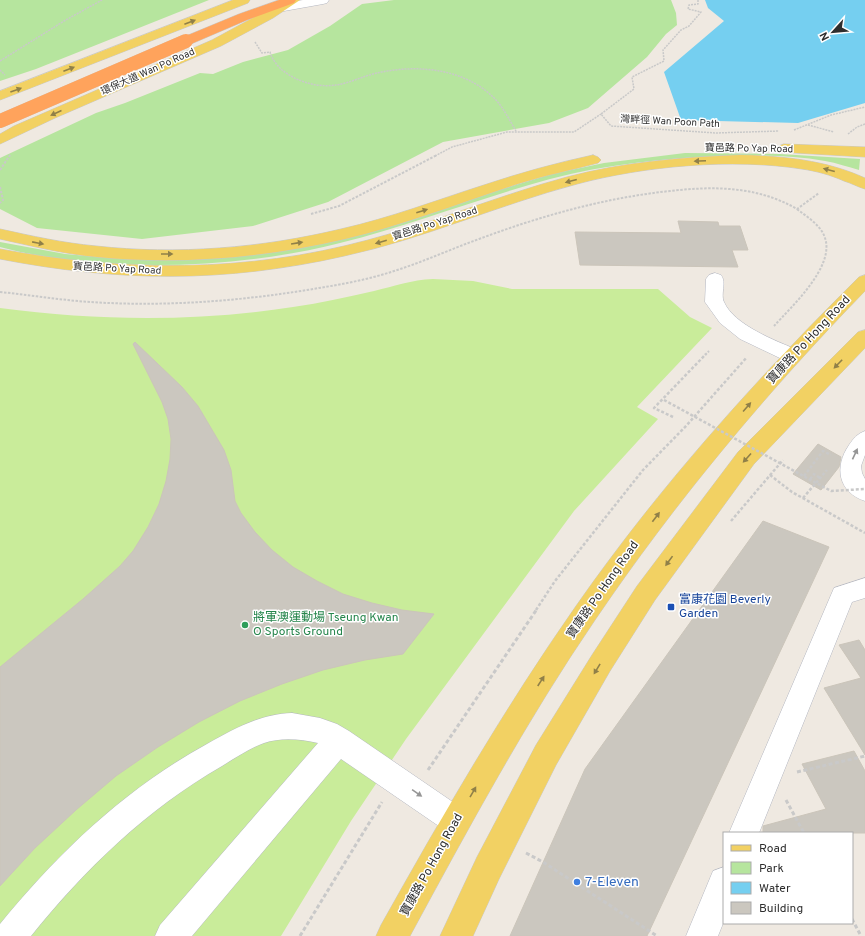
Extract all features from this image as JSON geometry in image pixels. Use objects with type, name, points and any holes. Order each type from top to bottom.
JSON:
[{"type":"highway","name":"環保大道 Wan Po Road","points":[[0,121],[266,0]]},
{"type":"highway","name":"環保大道 Wan Po Road","points":[[0,113],[182,39],[289,2]]},
{"type":"main road","points":[[0,96],[244,0]]},
{"type":"main road","name":"環保大道 Wan Po Road","points":[[0,140],[41,119],[206,47],[289,2]]},
{"type":"main road","name":"寶邑路 Po Yap Road","points":[[0,234],[55,246],[116,253],[182,254],[238,251],[308,241],[343,234],[390,221],[551,170],[611,157],[656,151],[713,147],[865,152]]},
{"type":"main road","name":"寶邑路 Po Yap Road","points":[[0,254],[50,264],[114,271],[180,272],[262,266],[306,259],[378,243],[525,194],[573,180],[620,170],[685,162],[752,160],[788,162],[820,167],[838,172],[865,184]]},
{"type":"main road","name":"寶康路 Po Hong Road","points":[[392,936],[456,821],[512,726],[566,642],[619,565],[669,500],[792,355],[865,281]]},
{"type":"main road","points":[[456,936],[488,868],[546,755],[601,663],[649,589],[746,458],[865,336]]},
{"type":"street","points":[[289,2],[323,0]]},
{"type":"street","points":[[715,279],[714,302],[727,319],[740,331],[792,355]]},
{"type":"street","points":[[865,439],[855,451],[849,469],[856,485],[865,492]]},
{"type":"street","points":[[744,832],[843,595],[865,588]]},
{"type":"street","points":[[11,936],[63,875],[101,838],[138,806],[177,778],[215,754],[268,728],[284,726],[313,728],[339,740],[456,821]]},
{"type":"street","points":[[172,936],[339,740]]},
{"type":"street","points":[[702,936],[723,884]]},
{"type":"path","points":[[0,61],[64,21],[102,0]]},
{"type":"path","name":"灣畔徑 Wan Poon Path","points":[[698,0],[698,4],[689,5],[688,9],[701,12],[689,26],[681,30],[663,50],[664,61],[632,77],[634,89],[601,114],[611,126],[662,130],[756,133],[785,130]]},
{"type":"path","points":[[255,40],[259,50],[262,53],[270,52],[274,62],[280,68],[290,75],[311,83],[330,86],[390,70],[414,68],[443,70],[456,74],[482,88],[500,104],[516,132]]},
{"type":"path","points":[[0,70],[7,77]]},
{"type":"path","points":[[793,130],[800,129],[835,113],[865,107]]},
{"type":"path","points":[[311,214],[339,206],[452,147],[507,132],[574,132],[601,114]]},
{"type":"path","points":[[848,135],[857,127],[865,124]]},
{"type":"path","points":[[807,125],[841,133]]},
{"type":"path","points":[[0,187],[3,200],[0,203]]},
{"type":"path","points":[[300,936],[398,780],[436,757],[510,652],[555,581],[643,470],[687,425],[809,287],[826,256],[825,238],[813,221],[797,209]]},
{"type":"path","points":[[673,418],[654,408],[664,400],[709,351]]},
{"type":"path","points":[[664,400],[831,491],[865,489]]},
{"type":"path","points":[[804,476],[824,452],[838,458]]},
{"type":"path","points":[[728,525],[783,460]]},
{"type":"path","points":[[803,498],[828,469]]},
{"type":"path","points":[[810,479],[814,474],[820,478]]},
{"type":"path","points":[[770,475],[803,498],[865,533]]},
{"type":"path","points":[[792,773],[857,756],[865,756]]},
{"type":"path","points":[[782,794],[803,832]]},
{"type":"path","points":[[522,860],[528,846]]},
{"type":"path","points":[[526,853],[657,936]]},
{"type":"path","points":[[853,921],[861,936]]},
{"type":"green space","points":[[0,0],[209,0],[36,69],[0,81]]},
{"type":"green space","points":[[394,0],[671,0],[676,13],[677,25],[666,34],[647,57],[588,108],[549,123],[443,142],[328,202],[253,226],[142,239],[37,228],[0,209],[0,158],[96,113],[200,73],[213,74],[243,62],[288,50],[330,26],[362,4]]},
{"type":"green space","points":[[685,153],[780,154],[860,159],[859,170],[813,159],[762,156],[680,158],[593,169],[550,179],[498,194],[393,228],[340,243],[301,252],[215,263],[170,265],[82,261],[39,256],[0,247],[0,242],[65,254],[122,259],[179,260],[247,255],[489,193],[552,174],[604,163]]},
{"type":"green space","name":"將軍澳運動場 Tseung Kwan O Sports Ground","points":[[433,279],[473,281],[512,289],[658,289],[690,317],[712,328],[637,407],[658,419],[574,511],[406,739],[351,821],[281,936],[0,936],[0,308],[110,317],[147,318],[220,315],[257,312],[324,302],[410,282]]},
{"type":"water","points":[[705,0],[865,0],[865,103],[798,123],[681,120],[664,72],[724,21],[708,8]]},
{"type":"building","points":[[678,221],[718,222],[719,226],[740,226],[748,250],[732,250],[738,267],[580,265],[575,232],[681,233]]},
{"type":"building","points":[[135,342],[182,387],[198,406],[224,450],[231,470],[235,501],[241,513],[255,532],[272,550],[293,567],[343,594],[402,610],[434,614],[403,654],[365,660],[323,670],[282,684],[240,701],[199,722],[158,747],[116,776],[76,810],[35,848],[0,886],[0,667],[83,599],[120,566],[133,551],[148,527],[159,504],[166,481],[170,459],[171,439],[168,419],[162,402],[133,344]]},
{"type":"building","points":[[818,444],[841,457],[839,467],[821,490],[793,474]]},
{"type":"building","points":[[763,521],[829,547],[647,936],[510,936],[585,769]]},
{"type":"building","points":[[859,640],[865,650],[865,755],[824,688],[861,678],[839,645]]},
{"type":"building","points":[[854,751],[865,771],[865,833],[763,832],[763,826],[826,809],[802,764]]},
{"type":"place","name":"富康花園 Beverly Garden","points":[[671,607]]},
{"type":"place","name":"將軍澳運動場 Tseung Kwan O Sports Ground","points":[[245,625]]},
{"type":"place","name":"7-Eleven","points":[[577,882]]}]
